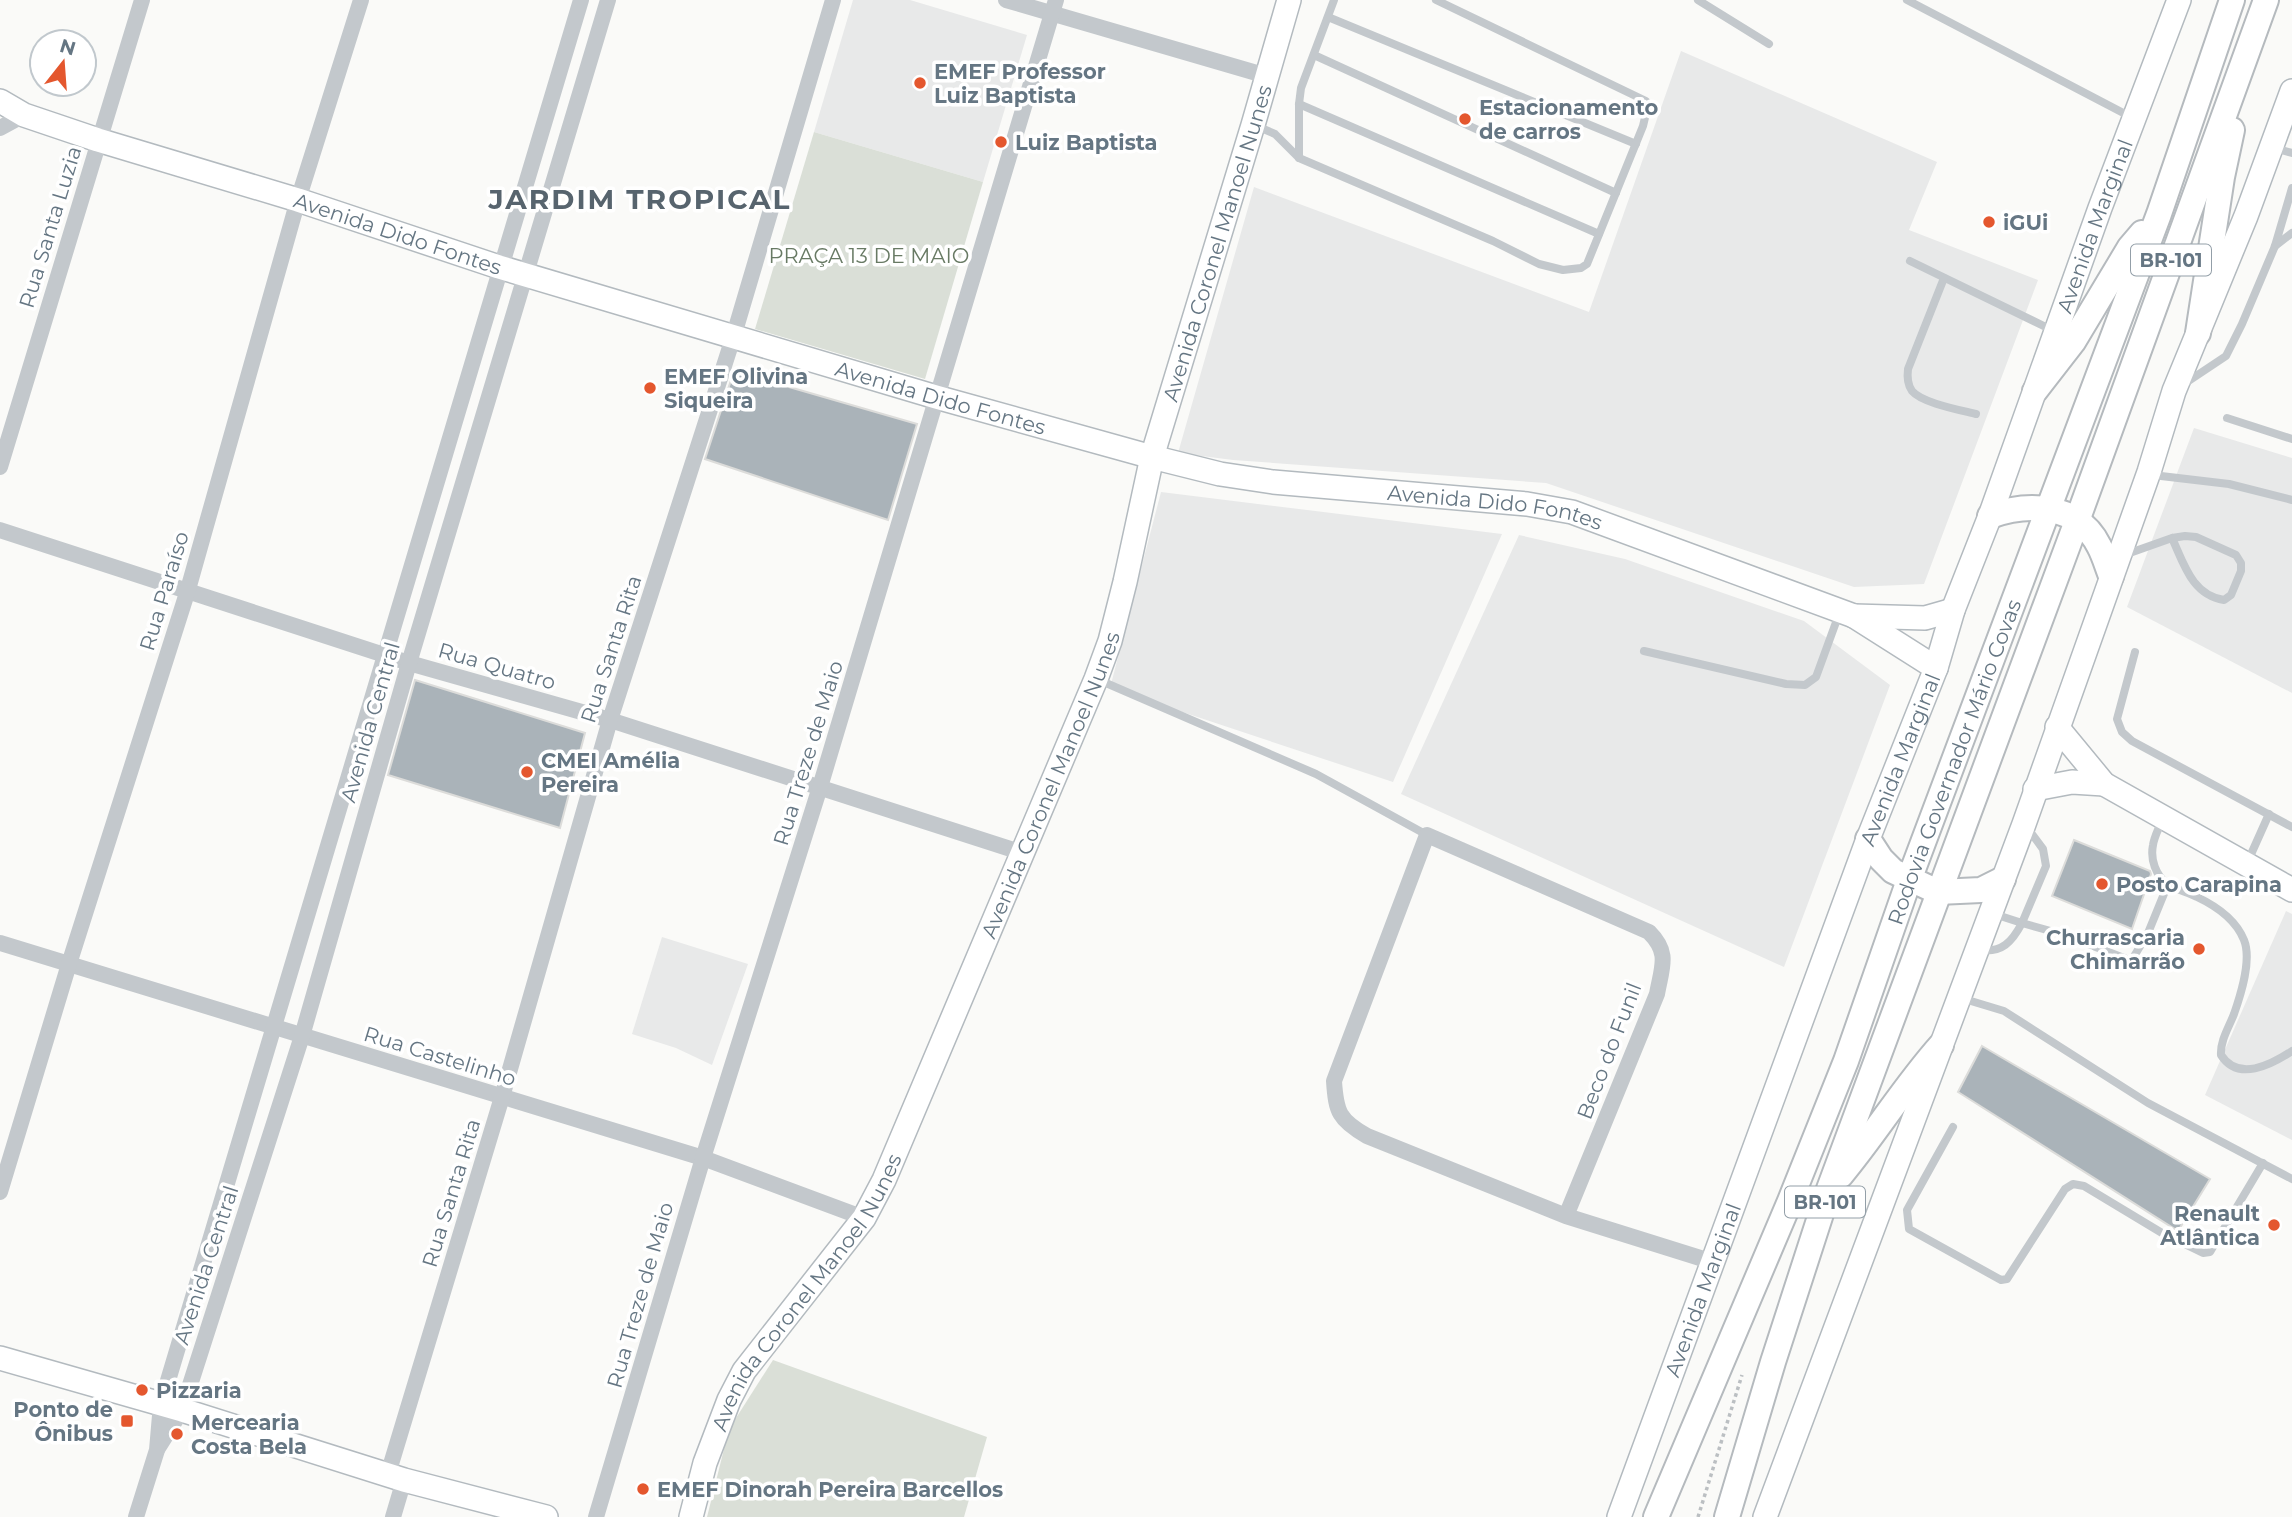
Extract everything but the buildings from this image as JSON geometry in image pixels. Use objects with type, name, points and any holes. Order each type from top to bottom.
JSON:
[{"type":"main road","name":"Rodovia Governador Mário Covas","points":[[1656,1517],[1801,1176],[1846,1061],[1909,880],[2159,214],[2232,0]]},
{"type":"main road","name":"Rodovia Governador Mário Covas","points":[[1727,1517],[1773,1362],[1829,1189],[2077,522],[2266,0]]},
{"type":"main road","points":[[2198,333],[2241,68]]},
{"type":"main road","points":[[2035,391],[2073,342],[2130,247],[2159,214]]},
{"type":"main road","points":[[1990,516],[2025,506],[2050,509],[2087,529],[2114,567]]},
{"type":"main road","points":[[1868,839],[1887,865],[1909,880],[1938,891],[1981,890],[2003,878]]},
{"type":"main road","points":[[1829,1189],[1865,1146],[1922,1066],[1941,1045]]},
{"type":"street","name":"Rua Santa Luzia","points":[[0,467],[142,0]]},
{"type":"street","name":"Rua Paraíso","points":[[0,1192],[187,593],[298,200],[361,0]]},
{"type":"street","name":"Avenida Central","points":[[172,1407],[275,1027],[499,267],[581,0]]},
{"type":"street","name":"Avenida Central","points":[[136,1517],[302,1036],[409,663],[608,0]]},
{"type":"street","name":"Rua Santa Rita","points":[[393,1517],[396,1477],[610,720],[733,338],[833,0]]},
{"type":"street","points":[[1006,0],[1054,7],[1267,76]]},
{"type":"street","name":"Avenida Coronel Manoel Nunes","points":[[691,1517],[705,1463],[729,1400],[744,1371],[864,1218],[884,1180],[1097,679],[1125,582],[1152,457],[1254,125],[1289,0]]},
{"type":"street","name":"Avenida Marginal","points":[[1619,1517],[1868,839],[1936,668],[1953,610],[2179,0]]},
{"type":"street","name":"Rua Treze de Maio","points":[[596,1517],[703,1158],[820,788],[1054,7]]},
{"type":"street","points":[[1765,1517],[2024,824],[2149,472],[2174,391],[2282,150],[2292,91]]},
{"type":"street","name":"Avenida Dido Fontes","points":[[0,101],[24,115],[98,140],[298,200],[499,267],[733,338],[1152,457],[1220,474],[1273,482],[1527,504],[1572,512],[1847,614],[1936,668]]},
{"type":"street","points":[[0,128],[24,115]]},
{"type":"street","name":"Rua Quatro","points":[[0,530],[187,593],[409,663],[610,720],[1023,853]]},
{"type":"street","name":"Avenida Dido Fontes","points":[[1847,614],[1907,619],[1924,618],[1953,610]]},
{"type":"street","points":[[2057,727],[2104,784],[2292,890]]},
{"type":"street","points":[[2035,789],[2071,782],[2104,784]]},
{"type":"street","points":[[1427,835],[1334,1081],[1338,1114],[1351,1127],[1367,1136],[1566,1216],[1713,1262]]},
{"type":"street","name":"Beco do Funil","points":[[1427,835],[1649,932],[1661,944],[1663,963],[1657,993],[1566,1216]]},
{"type":"street","name":"Rua Castelinho","points":[[0,943],[703,1158],[864,1218]]},
{"type":"street","points":[[0,1358],[172,1407],[396,1477],[546,1517]]},
{"type":"lane","points":[[1299,158],[1301,88],[1334,0]]},
{"type":"lane","points":[[1254,125],[1275,134],[1299,158],[1493,240],[1539,264],[1563,270],[1581,268],[1587,264],[1636,144],[1645,118],[1646,101],[1436,0]]},
{"type":"lane","points":[[1698,0],[1769,44]]},
{"type":"lane","points":[[1907,0],[2134,118]]},
{"type":"lane","points":[[1328,17],[1636,144]]},
{"type":"lane","points":[[1314,55],[1616,193]]},
{"type":"lane","points":[[1299,104],[1599,234]]},
{"type":"lane","points":[[2174,391],[2226,356],[2275,246],[2292,188]]},
{"type":"lane","points":[[2275,246],[2292,233]]},
{"type":"lane","points":[[1910,261],[2056,332]]},
{"type":"lane","points":[[1944,278],[1908,369],[1907,381],[1913,392],[1924,399],[1976,414]]},
{"type":"lane","points":[[2227,418],[2292,439]]},
{"type":"lane","points":[[2149,472],[2161,476],[2229,484],[2292,500]]},
{"type":"lane","points":[[2114,567],[2172,538],[2196,537],[2236,555],[2241,563],[2241,571],[2231,595],[2224,600],[2213,598],[2192,582],[2172,538]]},
{"type":"lane","points":[[1644,651],[1786,684],[1805,685],[1816,677],[1847,614]]},
{"type":"lane","points":[[2135,653],[2118,719],[2122,732],[2132,741],[2292,827]]},
{"type":"lane","name":"Beco do Funil","points":[[1097,679],[1225,737],[1316,774],[1427,835]]},
{"type":"lane","points":[[2247,864],[2269,814]]},
{"type":"lane","points":[[2163,817],[2153,845],[2152,859],[2155,869],[2168,884],[2198,897],[2226,915],[2245,942],[2247,954],[2243,980],[2220,1051],[2225,1062],[2239,1069],[2257,1069],[2292,1051]]},
{"type":"lane","points":[[1977,949],[2002,949],[2015,936],[2046,866],[2043,849],[2024,824]]},
{"type":"lane","points":[[1990,912],[2065,935],[2129,960],[2133,958],[2148,933],[2168,884]]},
{"type":"lane","points":[[1959,998],[2004,1011],[2148,1103],[2292,1179]]},
{"type":"lane","points":[[1953,1127],[1907,1210],[1909,1229],[2001,1280],[2007,1279],[2065,1189],[2073,1184],[2084,1186],[2162,1233],[2203,1254],[2210,1252],[2263,1163]]},
{"type":"path","points":[[1698,1517],[1744,1369]]},
{"type":"shaded area","name":"EMEF Professor Luiz Baptista","points":[[853,0],[910,0],[1027,35],[983,182],[814,132]]},
{"type":"shaded area","points":[[1681,51],[1937,162],[1909,230],[2038,280],[1924,584],[1854,587],[1546,483],[1233,460],[1178,453],[1254,187],[1589,312]]},
{"type":"shaded area","points":[[2194,428],[2292,458],[2292,693],[2127,607]]},
{"type":"shaded area","points":[[1161,492],[1502,534],[1393,782],[1110,688]]},
{"type":"shaded area","points":[[1519,535],[1625,559],[1804,621],[1890,685],[1784,967],[1401,794]]},
{"type":"shaded area","points":[[2286,911],[2292,914],[2292,1140],[2205,1095]]},
{"type":"shaded area","points":[[662,937],[748,964],[712,1065],[676,1048],[632,1034]]},
{"type":"green space","name":"PRAÇA 13 DE MAIO","points":[[814,132],[983,182],[925,379],[755,329]]},
{"type":"green space","points":[[773,1360],[987,1437],[964,1517],[707,1517],[729,1429]]},
{"type":"place","name":"EMEF Professor Luiz Baptista","points":[[920,83]]},
{"type":"place","name":"Estacionamento de carros","points":[[1465,119]]},
{"type":"place","name":"Luiz Baptista","points":[[1001,142]]},
{"type":"place","name":"iGUi","points":[[1989,222]]},
{"type":"place","name":"EMEF Olivina Siqueira","points":[[650,388]]},
{"type":"place","name":"CMEI Amélia Pereira","points":[[527,772]]},
{"type":"place","name":"Posto Carapina","points":[[2102,884]]},
{"type":"place","name":"Churrascaria Chimarrão","points":[[2199,949]]},
{"type":"place","name":"Renault Atlântica","points":[[2274,1225]]},
{"type":"place","name":"Pizzaria","points":[[142,1390]]},
{"type":"place","name":"Ponto de Ônibus","points":[[127,1421]]},
{"type":"place","name":"Mercearia Costa Bela","points":[[177,1434]]},
{"type":"place","name":"EMEF Dinorah Pereira Barcellos","points":[[643,1489]]},
{"type":"district","name":"JARDIM TROPICAL","points":[[640,199]]}]
